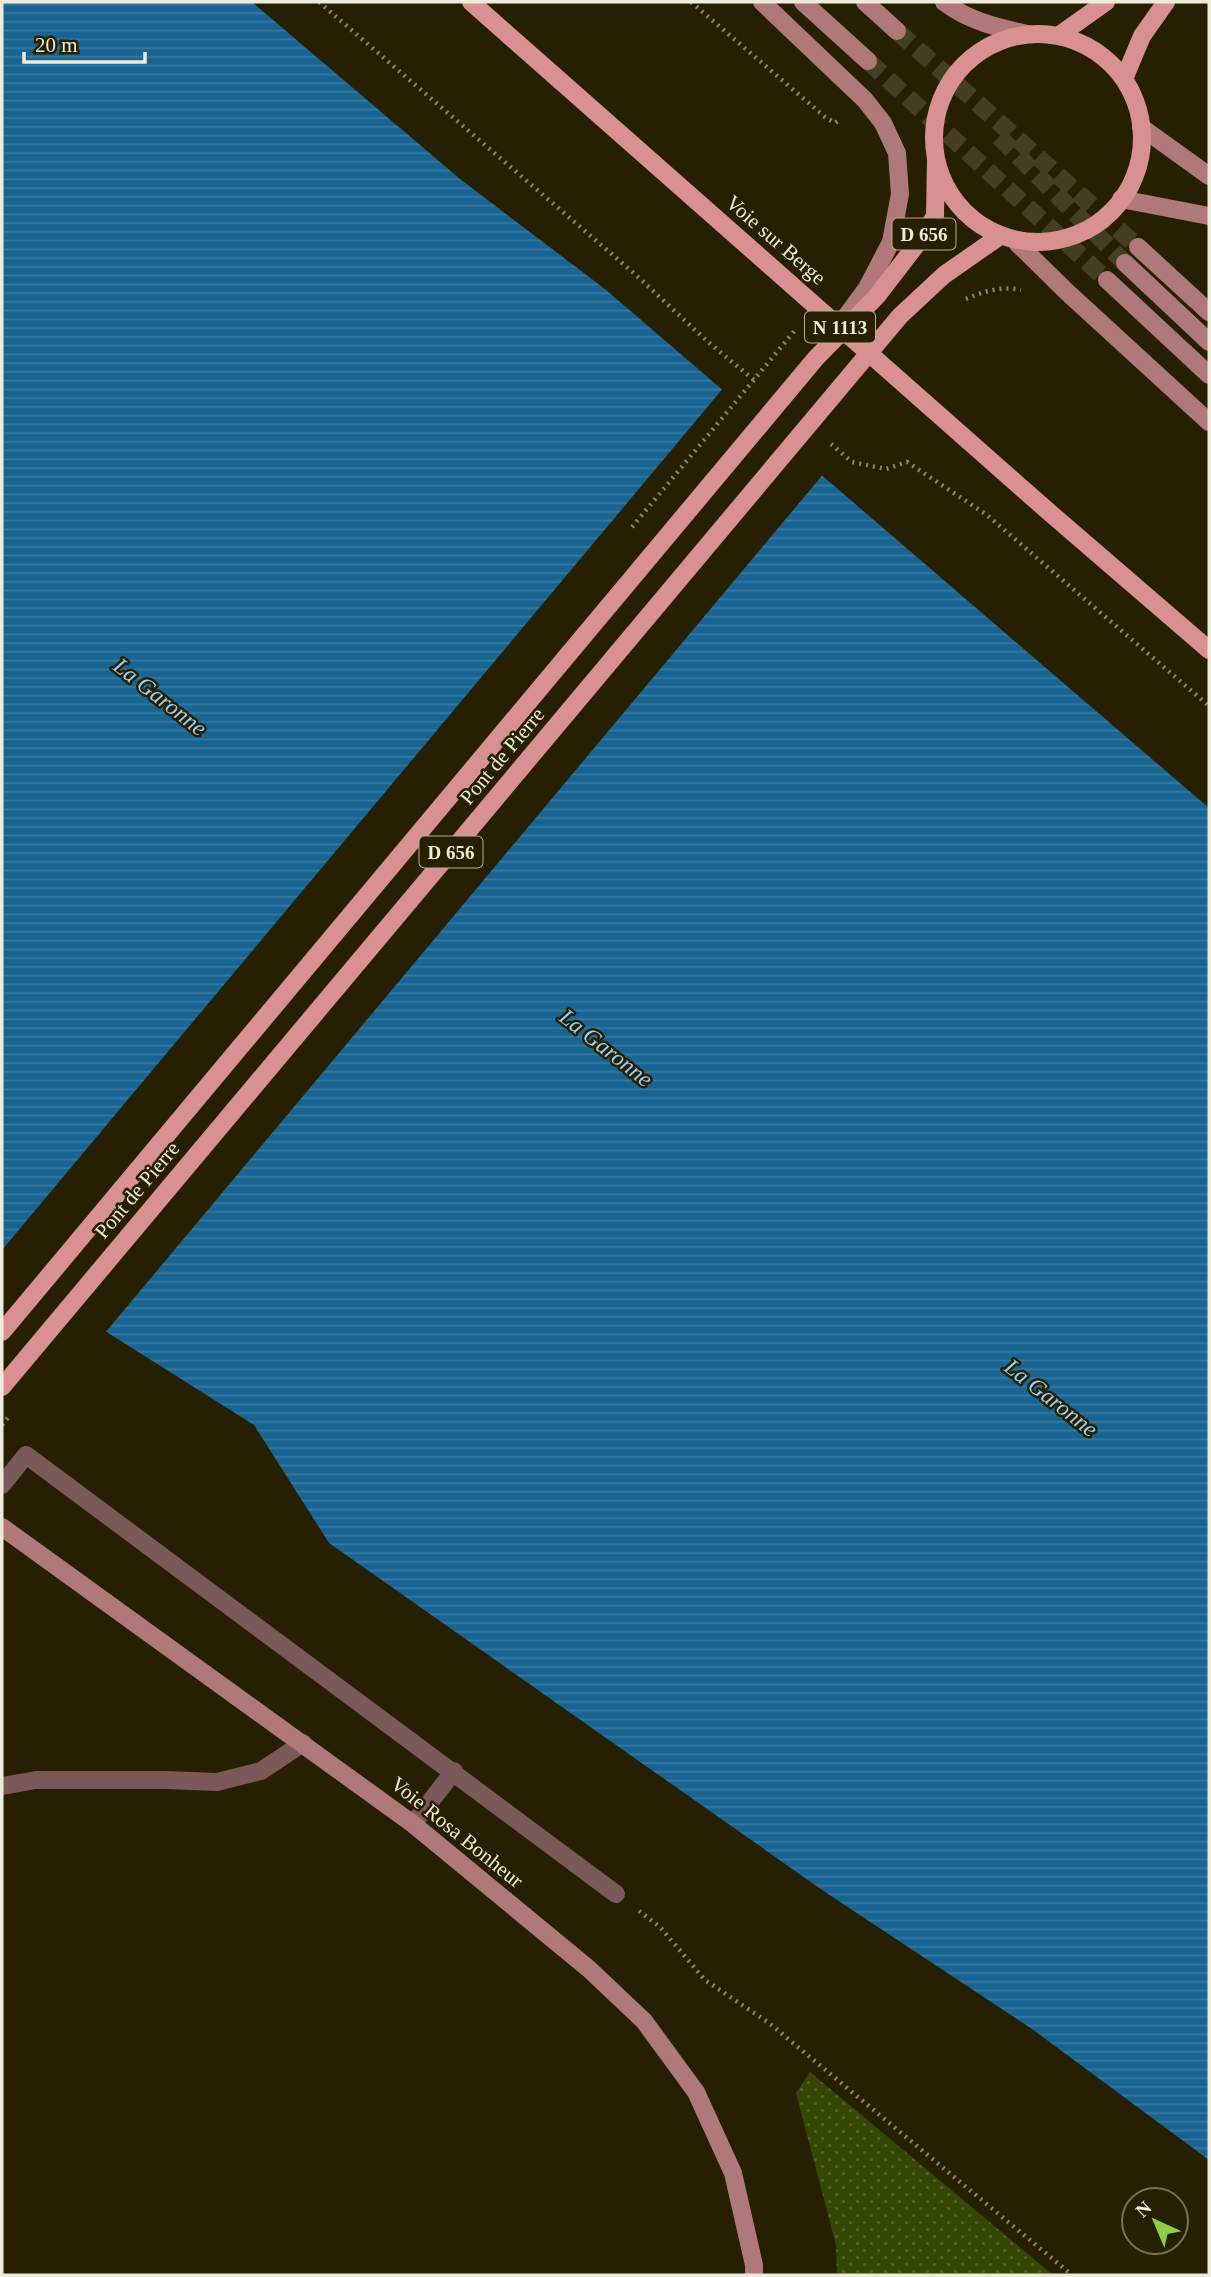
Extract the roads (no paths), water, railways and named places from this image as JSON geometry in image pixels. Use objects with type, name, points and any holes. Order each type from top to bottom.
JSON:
[{"type":"main road","name":"Voie sur Berge","points":[[471,2],[1209,650]]},
{"type":"main road","points":[[1058,36],[1106,2]]},
{"type":"main road","points":[[1124,79],[1142,36],[1166,2]]},
{"type":"main road","points":[[1028,34],[1058,36],[1084,44],[1095,51],[1124,79],[1135,102],[1142,127],[1141,152],[1135,175],[1121,199],[1105,217],[1081,232],[1055,241],[1017,243],[1000,236],[970,217],[948,191],[936,160],[934,125],[945,92],[965,63],[994,43],[1028,34]]},
{"type":"main road","name":"Pont de Pierre","points":[[2,1332],[816,358],[920,240],[935,216],[936,160]]},
{"type":"main road","name":"Pont de Pierre","points":[[2,1387],[900,316],[944,275],[1000,236]]},
{"type":"street","points":[[762,2],[865,100],[883,123],[897,153],[900,194],[891,242],[872,292]]},
{"type":"street","points":[[803,2],[868,61]]},
{"type":"street","points":[[865,2],[897,31]]},
{"type":"street","points":[[944,2],[987,26],[1028,34]]},
{"type":"street","points":[[1142,127],[1209,176]]},
{"type":"street","points":[[1121,199],[1209,216]]},
{"type":"street","points":[[1017,243],[1209,422]]},
{"type":"street","points":[[1138,247],[1209,312]]},
{"type":"street","points":[[1125,263],[1209,342]]},
{"type":"street","points":[[1107,280],[1209,375]]},
{"type":"street","name":"Voie Rosa Bonheur","points":[[2,1527],[413,1824],[589,1969],[644,2021],[696,2092],[733,2173],[754,2275]]},
{"type":"lane","points":[[2,1485],[26,1455],[616,1894]]},
{"type":"lane","points":[[2,1786],[36,1780],[217,1782],[261,1771],[303,1743]]},
{"type":"lane","points":[[413,1824],[454,1771]]},
{"type":"water","name":"La Garonne","points":[[2,2],[252,2],[460,179],[605,289],[1209,808],[1209,2160],[1032,2029],[825,1892],[329,1543],[254,1425],[2,1266]]},
{"type":"tunnel","points":[[897,31],[1138,247]]},
{"type":"tunnel","points":[[868,61],[1107,280]]},
{"type":"tunnel","points":[[999,137],[1125,263]]}]
